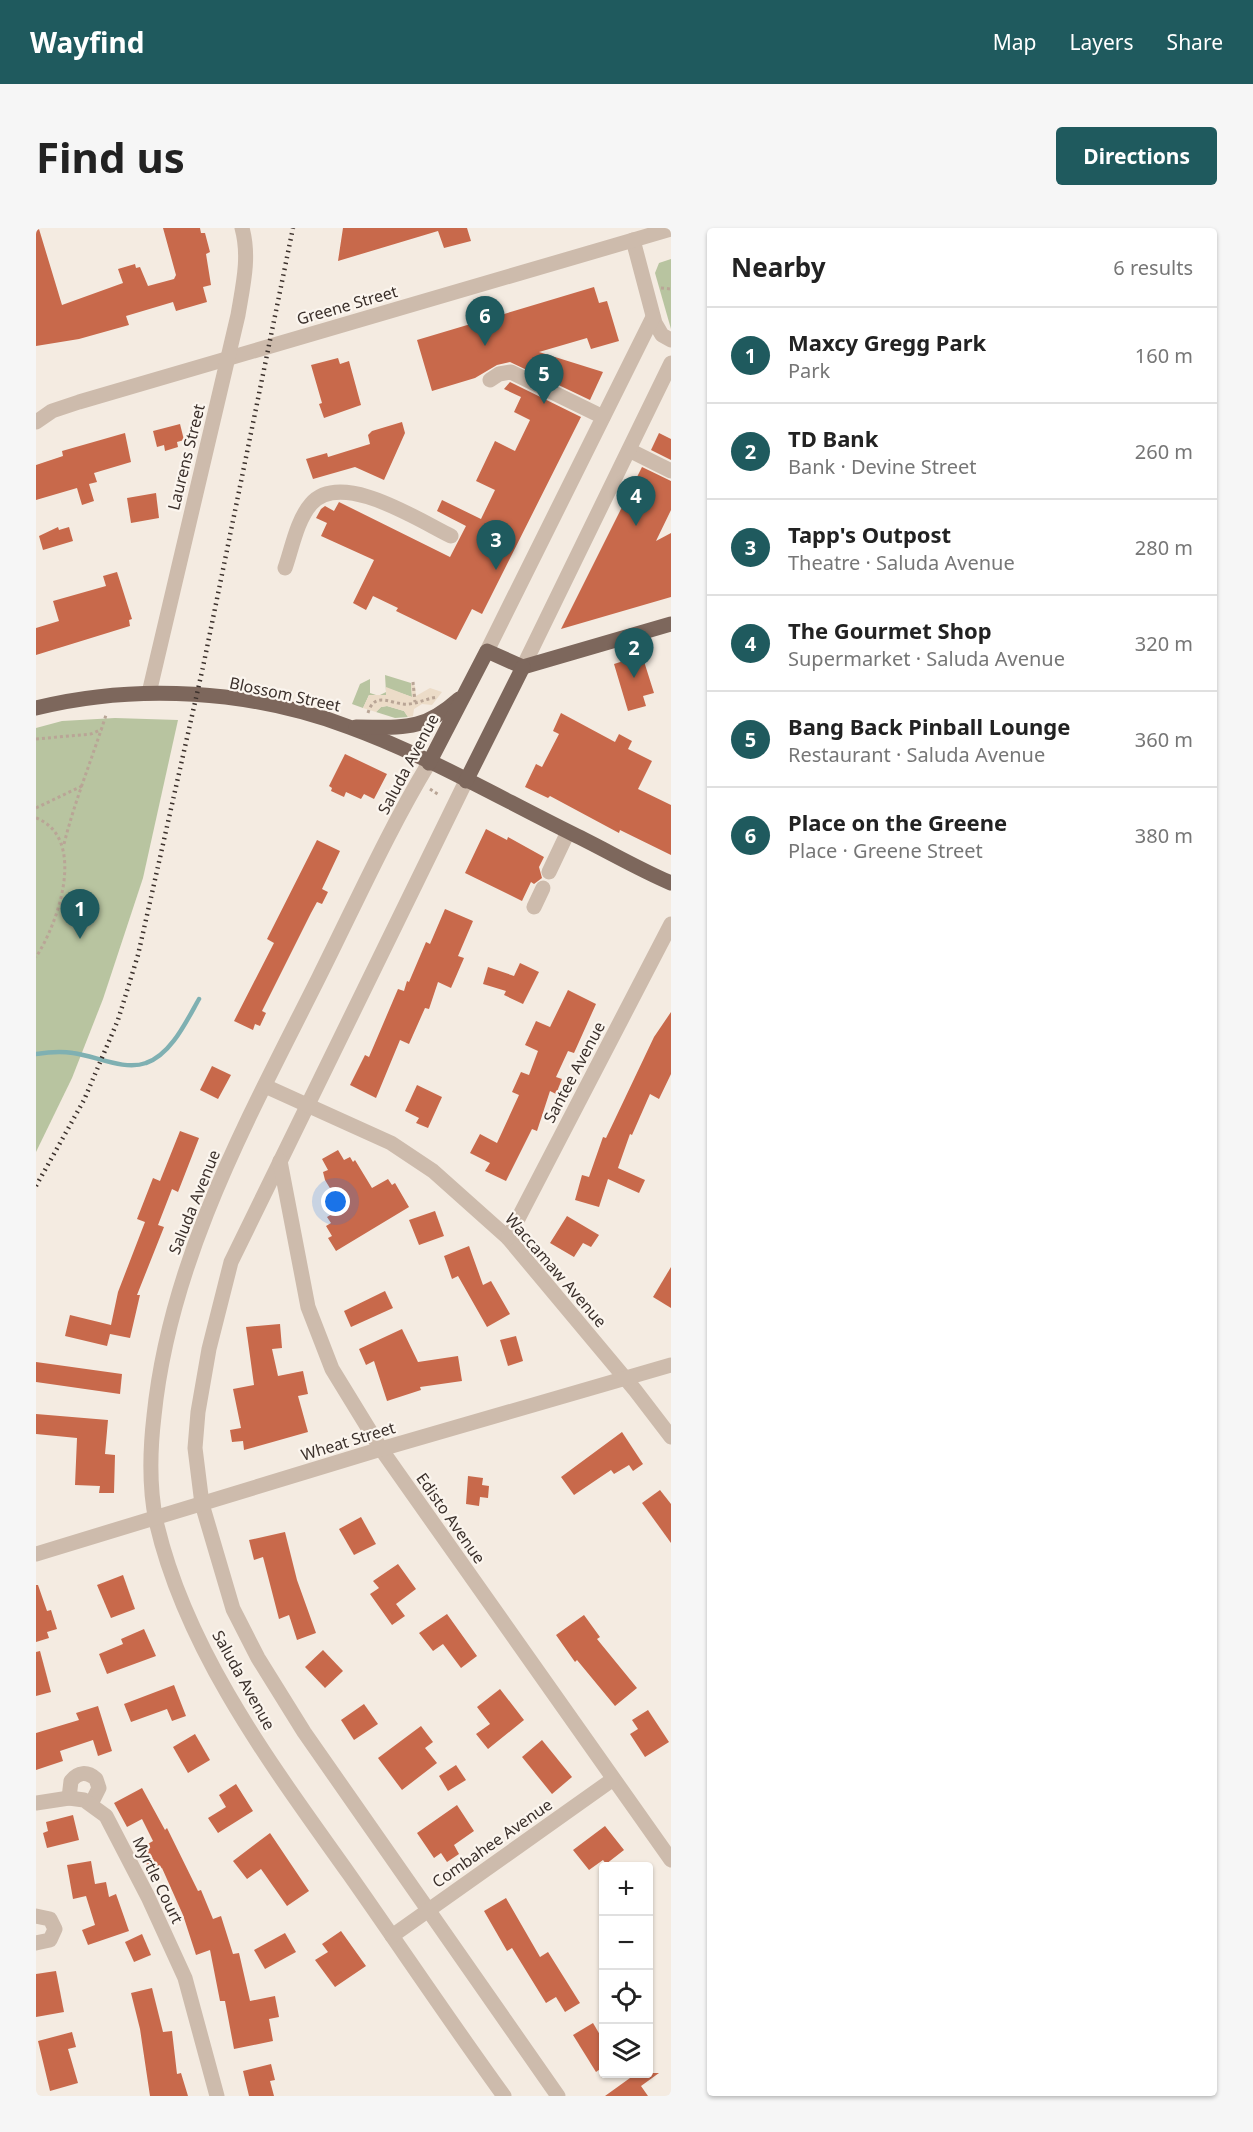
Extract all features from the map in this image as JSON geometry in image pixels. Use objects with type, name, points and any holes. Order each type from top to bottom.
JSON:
[{"type":"main road","points":[[487,651],[522,667],[671,624]]},
{"type":"main road","name":"Saluda Avenue","points":[[429,763],[487,651]]},
{"type":"main road","name":"Saluda Avenue","points":[[466,781],[522,667]]},
{"type":"main road","name":"Blossom Street","points":[[36,708],[91,698],[149,693],[253,702],[320,717],[349,727],[429,763],[671,883]]},
{"type":"main road","points":[[349,727],[417,726],[447,710],[463,695]]},
{"type":"street","name":"Laurens Street","points":[[149,693],[229,357],[245,275],[246,255],[242,228]]},
{"type":"street","name":"Greene Street","points":[[36,422],[52,411],[229,357],[671,229]]},
{"type":"street","points":[[633,240],[653,317],[658,330],[671,340]]},
{"type":"street","name":"Saluda Avenue","points":[[487,651],[653,317]]},
{"type":"street","name":"Saluda Avenue","points":[[522,667],[671,363]]},
{"type":"street","points":[[490,380],[499,374],[511,372],[603,417]]},
{"type":"street","points":[[628,450],[671,471]]},
{"type":"street","points":[[285,568],[304,514],[312,502],[329,494],[363,494],[452,537]]},
{"type":"street","name":"Saluda Avenue","points":[[429,763],[265,1086],[212,1196],[170,1325],[157,1383],[152,1431],[151,1480],[156,1518],[181,1594],[230,1697],[270,1762],[504,2096]]},
{"type":"street","name":"Saluda Avenue","points":[[466,781],[231,1262],[209,1349],[198,1412],[195,1448],[202,1504],[233,1609],[258,1658],[304,1732],[558,2096]]},
{"type":"street","points":[[549,872],[568,832]]},
{"type":"street","points":[[534,907],[543,888]]},
{"type":"street","name":"Santee Avenue","points":[[508,1238],[670,931]]},
{"type":"street","name":"Waccamaw Avenue","points":[[265,1086],[307,1103],[399,1149],[433,1171],[508,1238],[671,1437]]},
{"type":"street","name":"Edisto Avenue","points":[[280,1161],[308,1307],[332,1369],[381,1449],[612,1780],[671,1860]]},
{"type":"street","name":"Wheat Street","points":[[36,1554],[381,1449],[626,1380],[667,1364]]},
{"type":"street","points":[[36,1803],[69,1798],[91,1804],[99,1788],[96,1779],[87,1773],[78,1774],[71,1780],[69,1798]]},
{"type":"street","name":"Combahee Avenue","points":[[392,1936],[612,1780]]},
{"type":"street","name":"Myrtle Court","points":[[91,1804],[106,1816],[148,1897],[185,1978],[217,2096]]},
{"type":"street","points":[[36,1916],[50,1919],[55,1929],[51,1940],[36,1943]]},
{"type":"path","points":[[658,288],[671,289]]},
{"type":"path","points":[[413,682],[415,702]]},
{"type":"path","points":[[368,712],[375,701],[415,702],[445,696]]},
{"type":"path","points":[[36,957],[51,930],[58,909],[65,861],[64,846],[74,803],[106,715]]},
{"type":"path","points":[[36,739],[91,734],[102,729]]},
{"type":"path","points":[[36,808],[82,786]]},
{"type":"path","points":[[428,787],[439,795]]},
{"type":"path","points":[[36,818],[52,828],[64,846]]},
{"type":"green space","points":[[671,259],[671,329],[655,273],[659,263]]},
{"type":"green space","points":[[385,675],[411,683],[412,697],[386,688],[386,692]]},
{"type":"green space","points":[[370,679],[370,693],[376,695],[369,695],[363,708],[352,704],[360,684]]},
{"type":"green space","points":[[387,706],[404,711],[408,717],[395,718],[376,712],[381,707]]},
{"type":"green space","points":[[115,718],[178,720],[143,878],[103,999],[72,1078],[36,1152],[36,728],[62,721]]},
{"type":"shaded area","points":[[411,683],[415,686],[416,696],[430,688],[442,692],[432,705],[422,704],[414,709],[413,716],[408,717],[404,711],[387,706],[381,707],[376,712],[363,708],[369,695],[386,695],[386,687],[412,697]]},
{"type":"building","points":[[163,228],[200,228],[201,233],[205,233],[210,252],[206,254],[211,285],[203,287],[207,302],[176,311],[173,302],[126,316],[129,325],[79,339],[36,346],[36,230],[39,229],[62,305],[123,283],[118,269],[135,264],[136,268],[140,267],[148,286],[174,279],[176,275]]},
{"type":"building","points":[[343,228],[467,228],[471,241],[444,248],[438,231],[338,261]]},
{"type":"building","points":[[594,287],[599,303],[607,301],[619,341],[591,349],[587,338],[539,352],[603,372],[590,400],[510,362],[497,365],[475,378],[432,391],[417,340]]},
{"type":"building","points":[[338,358],[340,364],[349,361],[361,405],[324,418],[311,365]]},
{"type":"building","points":[[510,382],[581,417],[482,614],[472,609],[456,640],[396,611],[398,608],[373,596],[366,610],[353,603],[374,560],[321,536],[327,523],[316,518],[321,509],[325,506],[334,511],[339,502],[450,557],[466,526],[437,511],[442,500],[481,519],[495,490],[476,481],[495,441],[515,451],[530,420],[514,412],[521,397],[504,389]]},
{"type":"building","points":[[402,422],[405,433],[384,480],[355,467],[313,479],[306,459],[327,453],[328,457],[370,444],[368,435],[372,431]]},
{"type":"building","points":[[180,424],[184,440],[177,442],[178,447],[165,451],[164,445],[157,447],[153,431]]},
{"type":"building","points":[[125,433],[131,462],[94,473],[97,482],[89,484],[94,501],[82,505],[77,488],[36,500],[36,465],[63,456],[62,451]]},
{"type":"building","points":[[659,433],[671,439],[671,460],[651,450]]},
{"type":"building","points":[[642,467],[671,481],[671,510],[656,541],[671,533],[671,597],[561,629]]},
{"type":"building","points":[[156,493],[159,518],[131,523],[127,498]]},
{"type":"building","points":[[58,527],[59,530],[69,527],[73,541],[43,550],[39,536]]},
{"type":"building","points":[[117,572],[132,619],[129,620],[130,626],[36,655],[36,628],[59,621],[53,601],[106,586],[103,576]]},
{"type":"building","points":[[642,655],[654,693],[643,696],[646,706],[628,711],[614,664]]},
{"type":"building","points":[[561,713],[615,742],[619,734],[632,741],[628,749],[652,761],[638,789],[671,805],[671,855],[620,830],[619,833],[550,796],[548,798],[525,787],[536,764],[542,767],[559,734],[553,731]]},
{"type":"building","points":[[345,754],[387,774],[374,799],[364,794],[361,799],[346,792],[344,797],[331,791],[332,788],[329,786]]},
{"type":"building","points":[[486,829],[507,840],[508,837],[544,857],[539,867],[542,878],[534,884],[531,882],[522,901],[465,873]]},
{"type":"building","points":[[317,840],[340,851],[322,889],[328,892],[322,904],[317,902],[311,913],[262,1011],[266,1013],[260,1026],[255,1024],[253,1030],[234,1021],[274,943],[267,939]]},
{"type":"building","points":[[445,909],[473,921],[458,956],[464,958],[451,988],[438,982],[429,1009],[425,1008],[409,1044],[400,1040],[376,1098],[350,1085],[365,1055],[369,1057],[398,989],[404,991],[426,942],[430,944]]},
{"type":"building","points":[[520,963],[539,972],[523,1004],[504,995],[506,991],[483,984],[488,967],[514,976]]},
{"type":"building","points":[[568,990],[596,1004],[574,1053],[568,1051],[556,1077],[562,1079],[556,1094],[550,1091],[537,1131],[532,1129],[506,1181],[485,1171],[490,1163],[470,1153],[480,1134],[497,1143],[519,1095],[512,1092],[521,1072],[529,1075],[538,1051],[525,1045],[536,1021],[550,1027]]},
{"type":"building","points":[[671,1012],[671,1074],[659,1099],[650,1094],[632,1135],[630,1134],[618,1168],[645,1180],[639,1193],[608,1179],[599,1207],[575,1200],[582,1175],[589,1177],[603,1137],[606,1138],[654,1037]]},
{"type":"building","points":[[212,1066],[231,1075],[218,1099],[200,1090]]},
{"type":"building","points":[[417,1085],[442,1097],[428,1128],[416,1123],[419,1118],[405,1111]]},
{"type":"building","points":[[180,1131],[199,1138],[178,1192],[172,1189],[158,1225],[164,1227],[137,1295],[140,1295],[130,1338],[110,1334],[107,1346],[65,1336],[70,1315],[111,1325],[118,1292],[145,1222],[137,1219],[153,1178],[160,1181]]},
{"type":"building","points":[[338,1150],[344,1160],[350,1157],[353,1162],[355,1160],[372,1188],[388,1179],[392,1185],[395,1183],[409,1207],[336,1251],[328,1238],[332,1236],[326,1226],[331,1223],[327,1217],[342,1208],[325,1180],[323,1172],[328,1170],[322,1159]]},
{"type":"building","points":[[435,1211],[444,1236],[419,1245],[409,1220]]},
{"type":"building","points":[[567,1216],[599,1235],[591,1247],[583,1243],[574,1257],[550,1243]]},
{"type":"building","points":[[469,1246],[483,1285],[491,1281],[510,1314],[487,1327],[458,1276],[452,1279],[444,1256]]},
{"type":"building","points":[[671,1267],[671,1308],[653,1297]]},
{"type":"building","points":[[385,1291],[393,1308],[351,1327],[344,1311]]},
{"type":"building","points":[[280,1324],[282,1348],[272,1349],[278,1376],[303,1371],[308,1394],[298,1396],[308,1432],[244,1450],[243,1441],[232,1442],[230,1430],[241,1428],[233,1389],[254,1385],[246,1327]]},
{"type":"building","points":[[402,1329],[418,1362],[458,1356],[462,1381],[420,1387],[421,1390],[387,1401],[374,1361],[366,1365],[359,1349]]},
{"type":"building","points":[[516,1336],[523,1361],[508,1366],[500,1340]]},
{"type":"building","points":[[36,1362],[122,1374],[120,1394],[36,1382]]},
{"type":"building","points":[[36,1414],[108,1420],[105,1454],[115,1455],[114,1493],[99,1493],[100,1486],[75,1485],[77,1438],[36,1434]]},
{"type":"building","points":[[622,1432],[643,1464],[633,1471],[629,1465],[614,1474],[611,1470],[574,1495],[561,1477]]},
{"type":"building","points":[[468,1476],[483,1478],[482,1485],[489,1486],[488,1498],[480,1497],[479,1506],[466,1504]]},
{"type":"building","points":[[660,1490],[671,1504],[671,1543],[642,1503]]},
{"type":"building","points":[[361,1517],[376,1544],[354,1555],[339,1529]]},
{"type":"building","points":[[285,1532],[297,1580],[316,1633],[297,1640],[289,1615],[279,1619],[263,1557],[254,1560],[249,1540]]},
{"type":"building","points":[[398,1564],[416,1589],[396,1604],[405,1616],[392,1625],[370,1594],[379,1588],[373,1581]]},
{"type":"building","points":[[123,1575],[135,1609],[111,1618],[97,1585]]},
{"type":"building","points":[[36,1585],[38,1585],[47,1611],[51,1610],[57,1629],[47,1632],[49,1638],[36,1642]]},
{"type":"building","points":[[447,1614],[477,1656],[461,1668],[443,1644],[433,1651],[419,1633]]},
{"type":"building","points":[[584,1615],[600,1637],[597,1639],[637,1688],[615,1706],[577,1660],[575,1662],[556,1635]]},
{"type":"building","points":[[144,1629],[156,1656],[107,1674],[99,1654],[123,1644],[121,1639]]},
{"type":"building","points":[[323,1650],[343,1671],[325,1688],[305,1667]]},
{"type":"building","points":[[40,1651],[51,1692],[36,1696],[36,1652]]},
{"type":"building","points":[[174,1685],[186,1716],[172,1721],[167,1709],[131,1722],[124,1704]]},
{"type":"building","points":[[500,1689],[524,1720],[488,1749],[476,1734],[490,1724],[477,1707]]},
{"type":"building","points":[[364,1704],[378,1724],[354,1740],[341,1720]]},
{"type":"building","points":[[98,1706],[112,1751],[98,1756],[93,1740],[60,1751],[63,1761],[36,1770],[36,1733],[79,1720],[76,1713]]},
{"type":"building","points":[[648,1710],[669,1742],[645,1757],[630,1734],[638,1729],[632,1720]]},
{"type":"building","points":[[421,1726],[433,1742],[425,1748],[437,1763],[402,1790],[378,1758]]},
{"type":"building","points":[[195,1734],[210,1760],[188,1773],[173,1747]]},
{"type":"building","points":[[542,1740],[572,1777],[552,1794],[522,1757]]},
{"type":"building","points":[[456,1765],[466,1780],[448,1791],[439,1776]]},
{"type":"building","points":[[236,1784],[253,1811],[218,1833],[208,1818],[226,1807],[219,1795]]},
{"type":"building","points":[[142,1788],[165,1830],[167,1828],[198,1891],[201,1890],[213,1919],[221,1916],[233,1954],[239,1953],[250,2001],[275,1996],[279,2017],[269,2019],[273,2041],[234,2049],[225,2001],[220,2001],[210,1950],[196,1955],[183,1915],[162,1868],[151,1873],[139,1849],[153,1841],[142,1819],[127,1827],[114,1803]]},
{"type":"building","points":[[457,1805],[474,1831],[454,1845],[459,1854],[447,1862],[441,1853],[434,1858],[417,1833]]},
{"type":"building","points":[[73,1815],[79,1840],[47,1848],[43,1833],[48,1831],[46,1822]]},
{"type":"building","points":[[605,1826],[624,1850],[609,1862],[603,1860],[589,1870],[573,1850]]},
{"type":"building","points":[[270,1833],[309,1891],[287,1906],[261,1869],[247,1879],[233,1861]]},
{"type":"building","points":[[91,1861],[95,1884],[106,1882],[109,1897],[116,1894],[129,1931],[88,1945],[82,1930],[95,1925],[86,1896],[73,1899],[67,1865]]},
{"type":"building","points":[[506,1898],[540,1957],[548,1952],[580,2003],[565,2012],[556,1997],[546,2003],[512,1948],[507,1951],[484,1911]]},
{"type":"building","points":[[341,1931],[366,1966],[335,1987],[315,1960],[328,1952],[322,1944]]},
{"type":"building","points":[[285,1933],[296,1952],[265,1969],[254,1950]]},
{"type":"building","points":[[142,1934],[151,1955],[134,1962],[125,1942]]},
{"type":"building","points":[[56,1971],[64,2012],[36,2017],[36,1974]]},
{"type":"building","points":[[152,1988],[163,2032],[172,2031],[177,2074],[181,2073],[188,2096],[150,2096],[140,2029],[131,1993]]},
{"type":"building","points":[[593,2023],[599,2033],[599,2070],[596,2072],[573,2035]]},
{"type":"building","points":[[72,2032],[76,2047],[68,2049],[78,2083],[50,2091],[38,2041]]},
{"type":"building","points":[[271,2064],[275,2080],[270,2081],[274,2096],[249,2096],[243,2071]]},
{"type":"building","points":[[630,2078],[652,2078],[641,2086],[648,2096],[605,2096]]},
{"type":"waterway","points":[[36,1054],[68,1052],[119,1064],[146,1063],[155,1059],[171,1045],[199,999]]},
{"type":"railway","points":[[36,1186],[84,1100],[118,1020],[138,955],[203,667],[293,228]]},
{"type":"place","name":"Place on the Greene","points":[[485,346]]},
{"type":"place","name":"Bang Back Pinball Lounge","points":[[544,404]]},
{"type":"place","name":"The Gourmet Shop","points":[[636,526]]},
{"type":"place","name":"Tapp's Outpost","points":[[496,570]]},
{"type":"place","name":"TD Bank","points":[[634,678]]},
{"type":"place","name":"Maxcy Gregg Park","points":[[80,939]]}]
